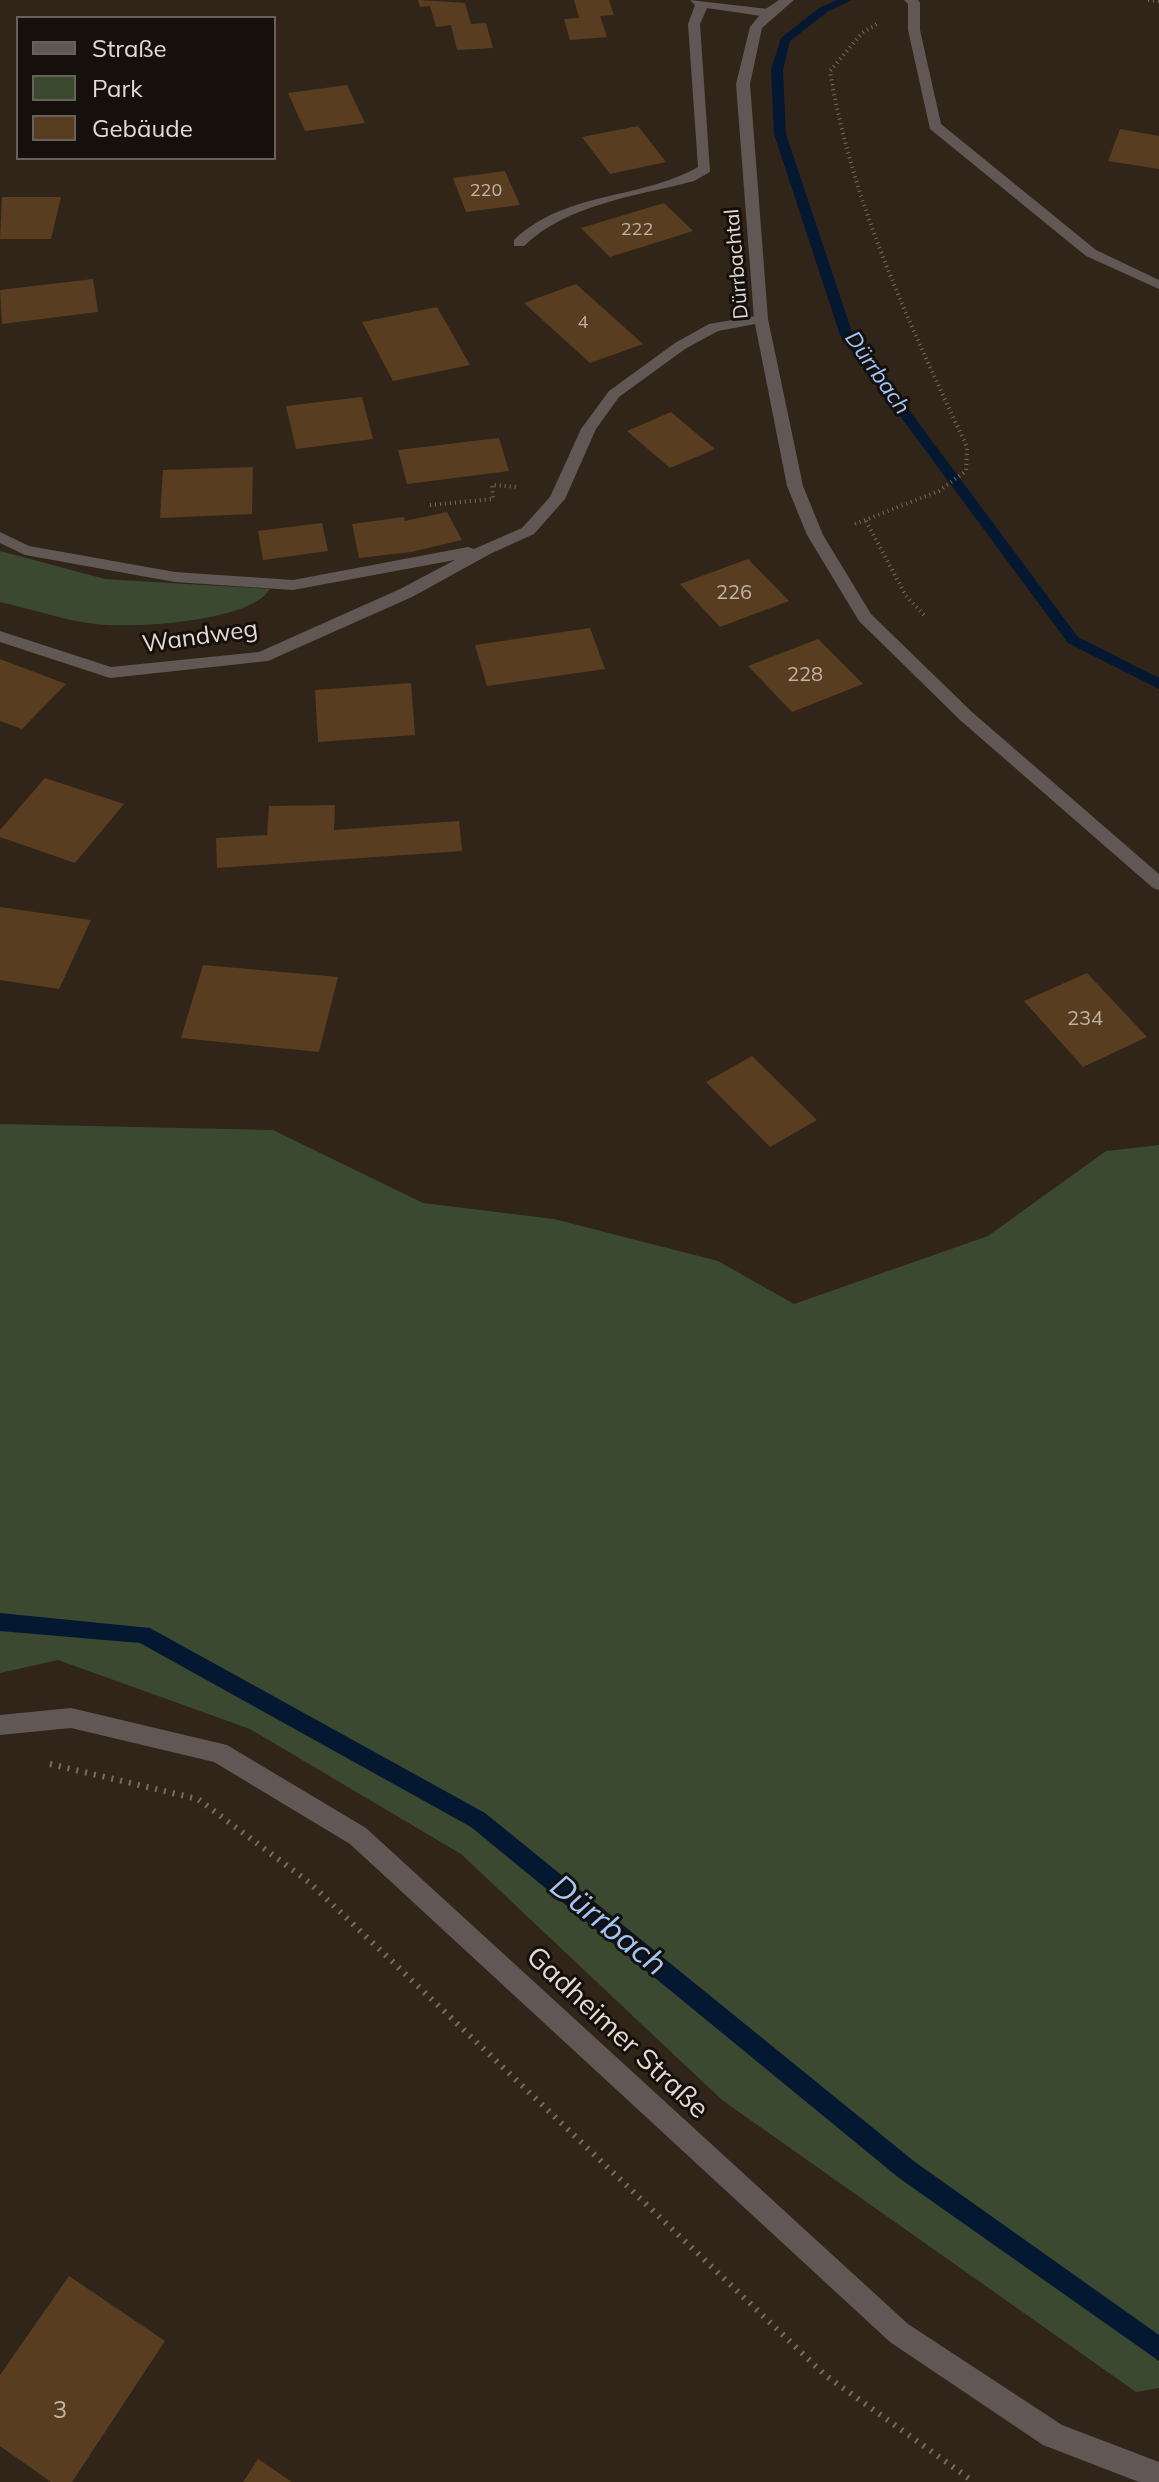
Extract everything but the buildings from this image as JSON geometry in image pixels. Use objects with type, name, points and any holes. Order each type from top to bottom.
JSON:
[{"type":"street","points":[[519,243],[528,230],[554,216],[689,178],[705,169],[694,24],[699,2],[768,13],[788,0]]},
{"type":"street","points":[[912,1],[914,30],[935,126],[1091,253],[1159,285]]},
{"type":"street","name":"Dürrbachtal","points":[[768,13],[756,27],[743,84],[761,319],[795,486],[815,535],[865,617],[966,716],[1159,884]]},
{"type":"street","name":"Wandweg","points":[[0,636],[110,673],[262,657],[406,593],[484,550],[528,531],[557,499],[589,429],[614,394],[680,346],[714,327],[761,319]]},
{"type":"street","name":"Wandweg","points":[[0,537],[25,550],[175,577],[293,585],[484,550]]},
{"type":"street","name":"Gadheimer Straße","points":[[0,1725],[71,1718],[219,1753],[358,1836],[899,2333],[1053,2435],[1159,2476]]},
{"type":"path","points":[[1148,0],[1159,1]]},
{"type":"path","points":[[912,1],[862,33],[830,71],[834,104],[857,196],[967,447],[966,471],[939,491],[866,521],[906,596],[927,619]]},
{"type":"path","points":[[430,505],[493,499],[492,485],[512,486],[557,499]]},
{"type":"path","points":[[38,1765],[51,1764],[198,1799],[310,1883],[825,2375],[974,2482]]},
{"type":"green space","points":[[0,551],[105,579],[270,589],[259,600],[241,608],[195,620],[146,625],[95,624],[0,602]]},
{"type":"green space","points":[[0,1124],[273,1130],[423,1203],[554,1219],[718,1261],[794,1304],[988,1236],[1106,1151],[1159,1145],[1159,2388],[1136,2392],[722,2100],[461,1854],[250,1729],[58,1660],[0,1673]]},
{"type":"waterway","name":"Dürrbach","points":[[846,0],[823,10],[785,40],[777,70],[780,134],[847,335],[1073,640],[1159,684]]},
{"type":"waterway","name":"Dürrbach","points":[[0,1622],[143,1634],[478,1820],[907,2170],[1159,2349]]}]
